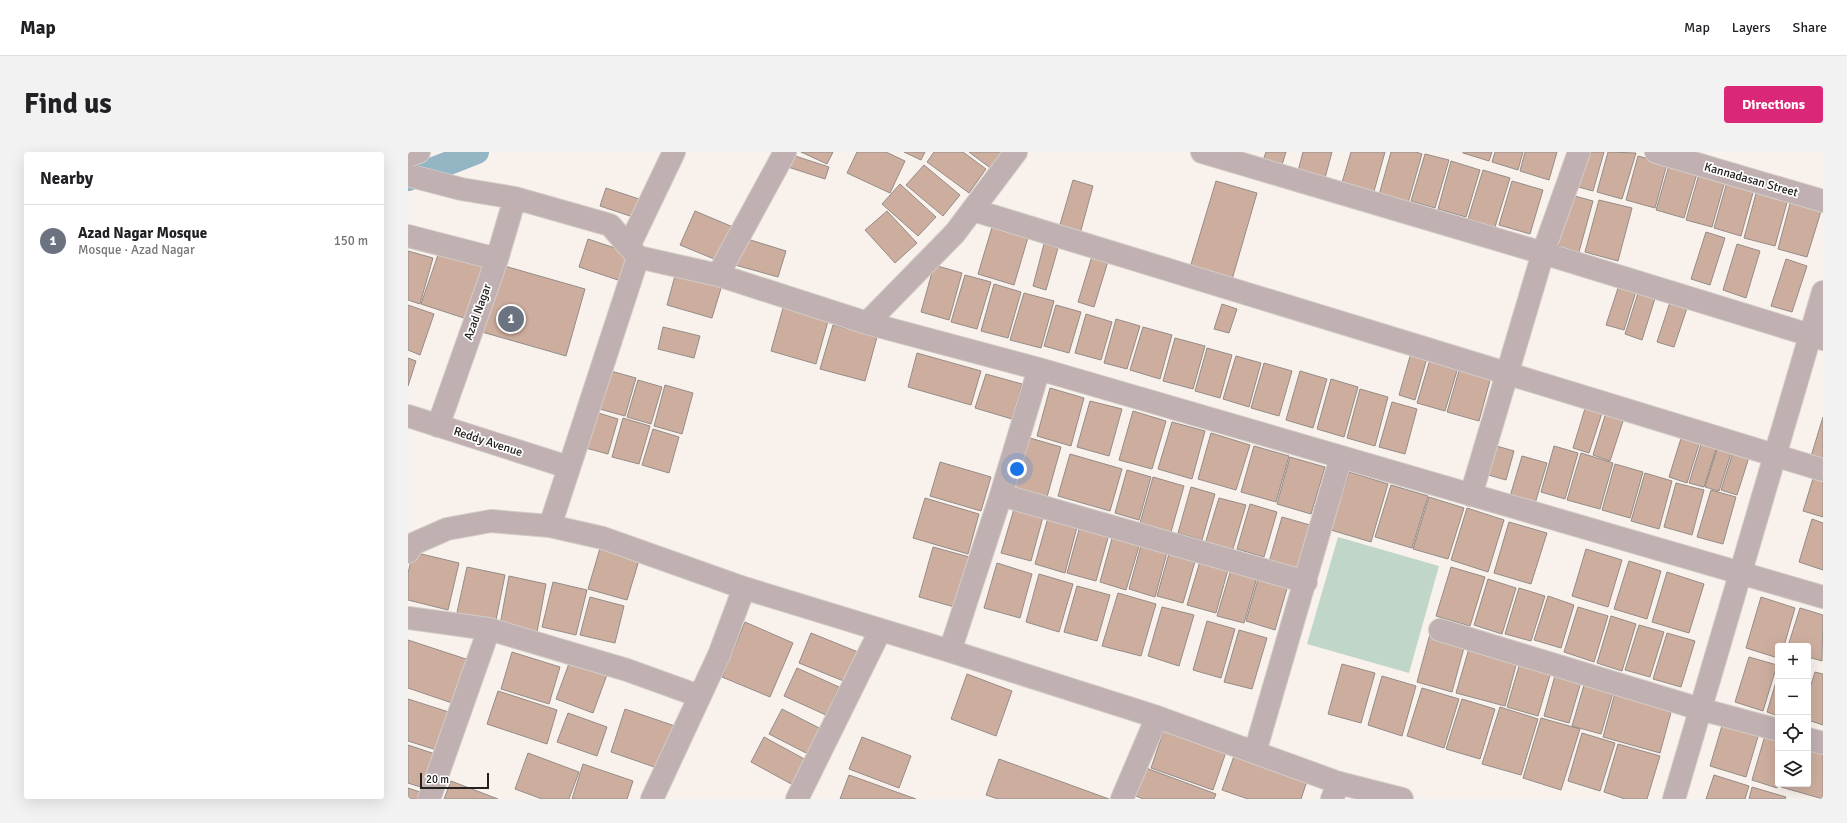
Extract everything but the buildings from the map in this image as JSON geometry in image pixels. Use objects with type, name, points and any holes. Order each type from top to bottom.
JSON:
[{"type":"street","points":[[408,156],[419,152]]},
{"type":"street","points":[[550,526],[633,251],[674,152]]},
{"type":"street","points":[[718,275],[785,152]]},
{"type":"street","points":[[868,323],[955,233],[1016,152]]},
{"type":"street","points":[[1202,152],[1543,253],[1816,337]]},
{"type":"street","points":[[1471,495],[1543,253],[1579,152]]},
{"type":"street","name":"Kannadasan Street","points":[[1656,152],[1709,160],[1823,201]]},
{"type":"street","points":[[408,174],[461,189],[515,198],[610,225],[633,251],[718,275],[868,323],[1039,369],[1823,597]]},
{"type":"street","name":"Azad Nagar","points":[[438,426],[497,259],[515,198]]},
{"type":"street","points":[[972,210],[1775,457],[1823,470]]},
{"type":"street","points":[[408,236],[497,259]]},
{"type":"street","points":[[1674,799],[1775,457],[1816,337],[1823,292]]},
{"type":"street","points":[[950,651],[1001,495],[1039,369]]},
{"type":"street","name":"Reddy Avenue","points":[[408,416],[568,467]]},
{"type":"street","points":[[1255,752],[1306,582],[1341,457]]},
{"type":"street","points":[[1001,495],[1306,582]]},
{"type":"street","points":[[408,552],[413,544],[447,529],[491,522],[550,526],[603,538],[744,588],[880,631],[950,651],[1157,717],[1255,752],[1336,791],[1402,799]]},
{"type":"street","points":[[652,799],[719,655],[744,588]]},
{"type":"street","points":[[408,618],[489,628],[627,670],[699,696]]},
{"type":"street","points":[[429,799],[489,628]]},
{"type":"street","points":[[1440,630],[1700,709],[1775,729]]},
{"type":"street","points":[[797,799],[880,631]]},
{"type":"street","points":[[1122,799],[1157,717]]},
{"type":"street","points":[[1811,740],[1823,743]]},
{"type":"green space","points":[[1338,537],[1439,566],[1409,673],[1307,644]]},
{"type":"waterway","points":[[408,179],[477,152]]},
{"type":"place","name":"Azad Nagar Mosque","points":[[511,319]]}]
